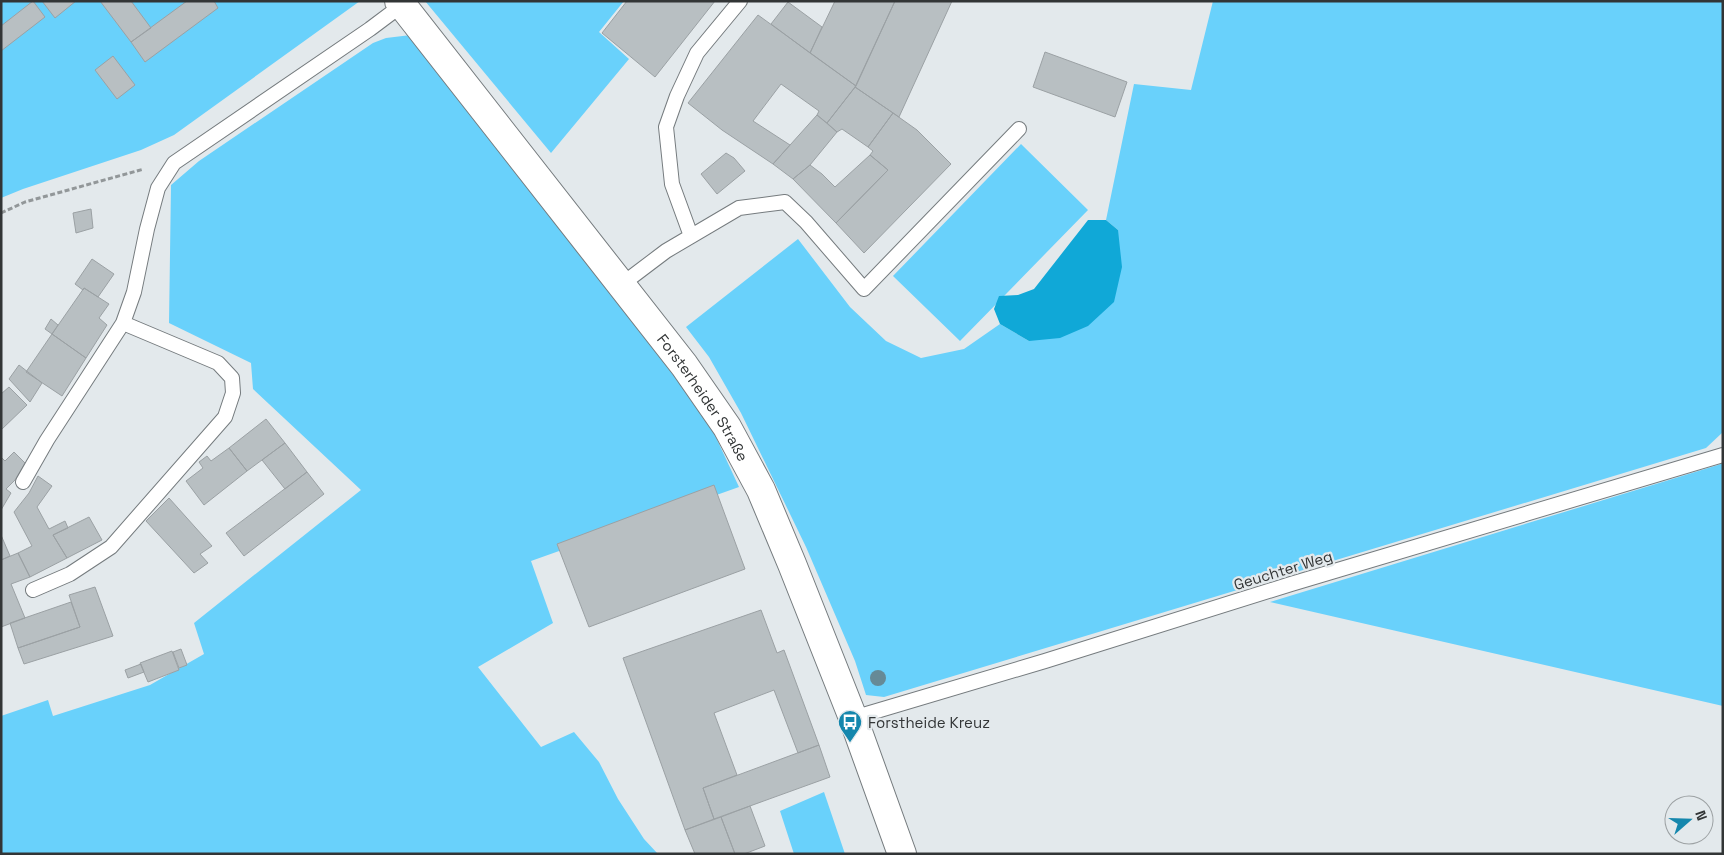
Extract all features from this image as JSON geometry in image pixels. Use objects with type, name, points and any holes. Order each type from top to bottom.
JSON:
[{"type":"street","name":"Forsterheider Straße","points":[[401,3],[684,365],[727,427],[761,490],[792,564],[853,718],[902,854]]},
{"type":"lane","points":[[690,236],[672,184],[666,127],[677,96],[697,53],[740,1]]},
{"type":"lane","points":[[23,482],[47,440],[123,323],[134,292],[158,188],[174,163],[370,29],[401,3]]},
{"type":"lane","points":[[621,285],[666,250],[739,208],[785,202],[806,222],[864,288],[1019,129]]},
{"type":"lane","points":[[33,590],[70,574],[111,547],[225,417],[233,393],[232,378],[218,363],[123,323]]},
{"type":"lane","name":"Geuchter Weg","points":[[853,718],[1046,661],[1290,584],[1723,455]]},
{"type":"path","points":[[1,213],[25,202],[68,189],[134,170],[174,163]]},
{"type":"shaded area","points":[[1,1],[360,1],[174,135],[141,150],[1,198]]},
{"type":"shaded area","points":[[425,1],[624,1],[599,32],[629,59],[551,153]]},
{"type":"shaded area","points":[[1213,1],[1723,1],[1723,432],[1706,448],[884,697],[866,695],[855,661],[806,547],[741,413],[709,357],[686,327],[798,239],[850,307],[886,341],[921,358],[964,349],[1000,324],[1029,341],[1118,230],[1106,220],[1134,84],[1191,90]]},
{"type":"shaded area","points":[[411,35],[701,405],[739,487],[531,561],[553,623],[478,667],[541,747],[574,732],[599,762],[618,799],[644,839],[658,854],[1,854],[1,716],[48,700],[53,716],[150,685],[204,654],[194,623],[361,490],[253,389],[251,363],[169,323],[171,185],[199,161],[373,43],[386,38]]},
{"type":"shaded area","points":[[1021,144],[1088,210],[960,341],[893,276]]},
{"type":"shaded area","points":[[1088,220],[1106,220],[1118,230],[1122,267],[1114,302],[1088,326],[1060,338],[1029,341],[1000,324],[994,309],[999,296],[1018,295],[1034,289]]},
{"type":"shaded area","points":[[1723,463],[1723,706],[1270,602],[1718,465]]},
{"type":"shaded area","points":[[824,792],[845,854],[794,854],[780,811]]},
{"type":"building","points":[[33,1],[45,17],[1,51],[1,26]]},
{"type":"building","points":[[42,1],[76,1],[55,18]]},
{"type":"building","points":[[100,1],[131,1],[151,28],[131,42]]},
{"type":"building","points":[[187,1],[214,1],[218,8],[145,62],[131,42]]},
{"type":"building","points":[[627,1],[715,1],[655,77],[602,33]]},
{"type":"building","points":[[835,1],[895,1],[856,86],[810,53]]},
{"type":"building","points":[[895,1],[952,1],[899,117],[855,87]]},
{"type":"building","points":[[788,2],[822,27],[810,53],[771,24]]},
{"type":"building","points":[[758,15],[856,86],[827,123],[817,115],[819,111],[781,84],[753,121],[790,145],[773,164],[722,130],[688,103]]},
{"type":"building","points":[[1045,52],[1127,82],[1115,117],[1033,87]]},
{"type":"building","points":[[113,56],[135,85],[117,99],[95,70]]},
{"type":"building","points":[[855,87],[893,113],[868,147],[842,129],[837,132],[827,123]]},
{"type":"building","points":[[893,113],[917,130],[951,164],[864,253],[836,223],[888,170],[870,155],[873,151],[868,147]]},
{"type":"building","points":[[817,115],[837,132],[810,165],[793,179],[773,164]]},
{"type":"building","points":[[726,153],[734,158],[745,171],[717,194],[701,174]]},
{"type":"building","points":[[870,155],[888,170],[836,223],[793,179],[810,165],[835,187]]},
{"type":"building","points":[[91,209],[93,228],[76,233],[73,213]]},
{"type":"building","points":[[92,259],[114,274],[98,297],[75,284]]},
{"type":"building","points":[[84,288],[109,304],[99,318],[107,325],[86,358],[52,334]]},
{"type":"building","points":[[51,319],[58,325],[52,334],[45,329]]},
{"type":"building","points":[[52,334],[86,358],[62,396],[26,372]]},
{"type":"building","points":[[19,365],[42,383],[30,402],[9,379]]},
{"type":"building","points":[[9,387],[27,405],[1,430],[1,394]]},
{"type":"building","points":[[266,419],[285,443],[247,471],[229,448]]},
{"type":"building","points":[[285,443],[307,472],[285,489],[262,460]]},
{"type":"building","points":[[229,448],[247,471],[204,505],[186,481],[203,468],[199,462],[207,456],[211,461]]},
{"type":"building","points":[[14,452],[25,463],[15,480],[6,489],[11,493],[1,510],[1,457],[5,461]]},
{"type":"building","points":[[307,472],[324,494],[244,556],[226,533]]},
{"type":"building","points":[[38,476],[52,486],[37,507],[49,529],[65,521],[68,528],[53,535],[67,558],[30,577],[18,553],[32,546],[14,512],[29,493]]},
{"type":"building","points":[[714,485],[745,569],[589,627],[557,544]]},
{"type":"building","points":[[169,498],[212,546],[200,554],[208,563],[194,573],[146,521]]},
{"type":"building","points":[[89,517],[102,540],[67,558],[53,535]]},
{"type":"building","points":[[1,535],[10,556],[1,560]]},
{"type":"building","points":[[18,553],[30,577],[11,584],[25,618],[1,627],[1,560]]},
{"type":"building","points":[[95,587],[113,636],[24,664],[18,648],[80,627],[69,595]]},
{"type":"building","points":[[71,602],[80,627],[18,648],[10,623]]},
{"type":"building","points":[[761,610],[777,653],[784,650],[819,745],[798,753],[774,690],[714,713],[737,775],[703,788],[714,819],[685,830],[623,658]]},
{"type":"building","points":[[181,649],[187,665],[179,668],[173,652]]},
{"type":"building","points":[[172,651],[179,670],[148,682],[140,663]]},
{"type":"building","points":[[141,664],[144,672],[128,678],[125,670]]},
{"type":"building","points":[[819,745],[830,777],[714,819],[703,788]]},
{"type":"building","points":[[750,806],[765,846],[744,854],[735,854],[721,817]]},
{"type":"building","points":[[721,817],[735,854],[695,854],[685,830]]},
{"type":"place","name":"Forstheide Kreuz","points":[[850,743]]}]
